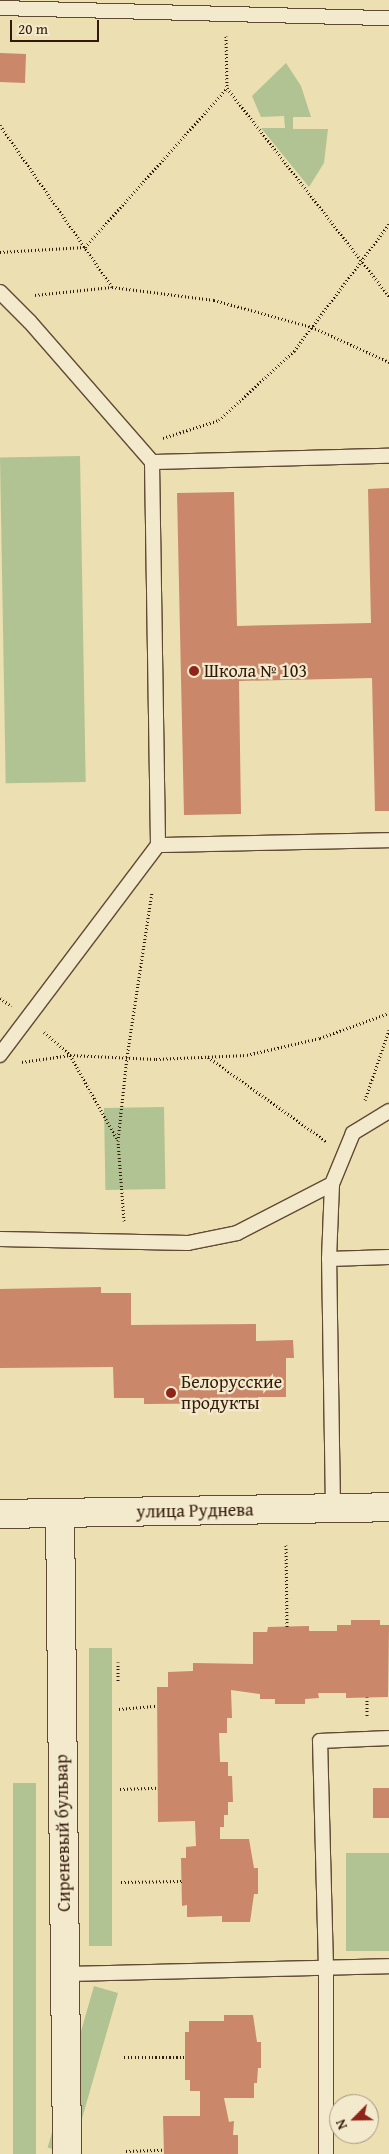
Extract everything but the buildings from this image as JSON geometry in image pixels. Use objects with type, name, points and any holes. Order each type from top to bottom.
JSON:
[{"type":"street","name":"улица Руднева","points":[[0,1514],[389,1507]]},
{"type":"street","name":"Сиреневый бульвар","points":[[60,1513],[67,2154]]},
{"type":"lane","points":[[0,8],[389,18]]},
{"type":"lane","points":[[0,1056],[158,845],[152,462],[3,295]]},
{"type":"lane","points":[[152,462],[389,456]]},
{"type":"lane","points":[[158,845],[389,840]]},
{"type":"lane","points":[[333,1508],[329,1259],[332,1184],[353,1133],[389,1111]]},
{"type":"lane","points":[[0,1239],[188,1243],[236,1233],[332,1184]]},
{"type":"lane","points":[[329,1259],[389,1257]]},
{"type":"lane","points":[[326,2154],[326,1968],[320,1741],[389,1738]]},
{"type":"lane","points":[[65,1974],[389,1966]]},
{"type":"path","points":[[226,14],[227,88],[389,296]]},
{"type":"path","points":[[0,252],[85,248],[227,88]]},
{"type":"path","points":[[0,125],[112,287]]},
{"type":"path","points":[[152,462],[157,440],[218,420],[294,351],[389,224]]},
{"type":"path","points":[[3,295],[112,287],[214,300],[312,326],[389,362]]},
{"type":"path","points":[[126,1241],[118,1142],[127,1058],[153,885]]},
{"type":"path","points":[[0,998],[28,1018],[70,1055],[118,1142]]},
{"type":"path","points":[[18,1063],[70,1055],[127,1058],[247,1055],[320,1038],[389,1012]]},
{"type":"path","points":[[353,1133],[389,1030]]},
{"type":"path","points":[[208,1056],[343,1154]]},
{"type":"path","points":[[286,1545],[287,1627]]},
{"type":"path","points":[[118,1662],[118,1681]]},
{"type":"path","points":[[119,1709],[157,1706]]},
{"type":"path","points":[[120,1789],[158,1788]]},
{"type":"path","points":[[121,1882],[182,1881]]},
{"type":"path","points":[[124,2057],[186,2056]]},
{"type":"path","points":[[126,2150],[164,2150]]},
{"type":"green space","points":[[286,63],[301,86],[311,117],[293,117],[293,129],[328,129],[324,163],[309,187],[261,128],[285,128],[284,116],[261,117],[252,96]]},
{"type":"green space","points":[[80,456],[86,782],[6,783],[0,457]]},
{"type":"green space","points":[[164,1107],[165,1189],[105,1190],[104,1108]]},
{"type":"green space","points":[[89,1648],[112,1648],[112,1946],[89,1946]]},
{"type":"green space","points":[[13,1783],[36,1783],[36,2154],[13,2154]]},
{"type":"green space","points":[[346,1853],[389,1853],[389,1951],[346,1951]]},
{"type":"green space","points":[[94,1986],[118,1993],[72,2154],[48,2147]]},
{"type":"place","name":"Школа № 103","points":[[194,671]]},
{"type":"place","name":"Белорусские продукты","points":[[171,1393]]}]
